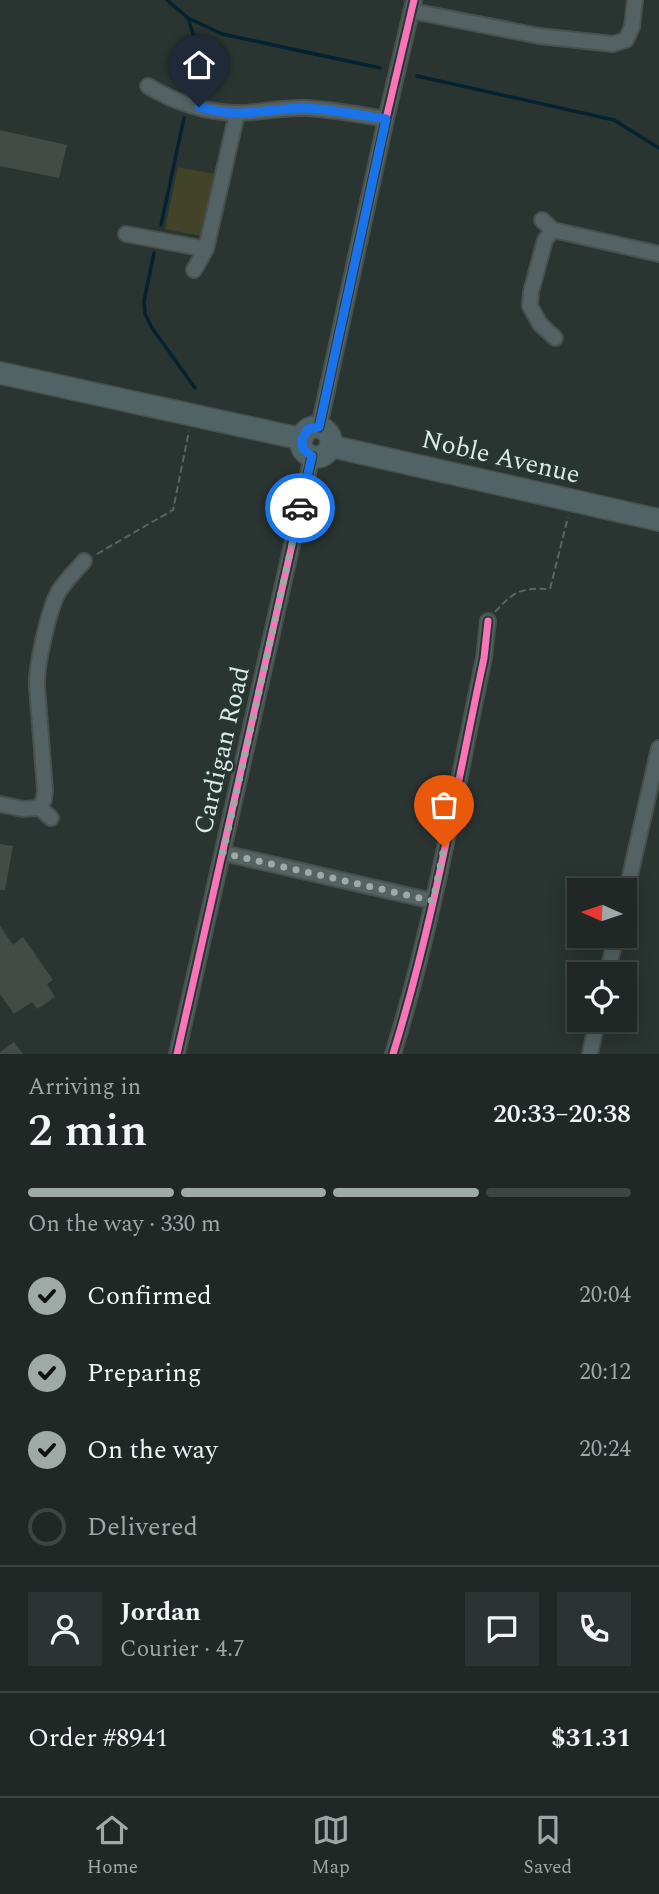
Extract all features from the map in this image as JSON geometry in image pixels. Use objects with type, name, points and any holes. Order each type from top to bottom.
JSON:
[{"type":"street","points":[[413,5],[539,36],[612,44],[626,40],[632,27],[635,0]]},
{"type":"street","name":"Cardigan Road","points":[[177,1054],[413,5]]},
{"type":"street","points":[[148,86],[184,103],[215,111],[237,113],[276,108],[305,108],[386,119]]},
{"type":"street","points":[[194,270],[206,249],[237,113]]},
{"type":"street","points":[[555,338],[540,324],[530,306],[547,225],[659,254]]},
{"type":"street","points":[[125,233],[206,249]]},
{"type":"street","name":"Noble Avenue","points":[[0,373],[659,520]]},
{"type":"street","points":[[0,804],[46,813],[38,669],[54,601],[61,588],[84,561]]},
{"type":"street","points":[[393,1054],[433,901],[484,658],[488,621]]},
{"type":"street","points":[[630,878],[659,748]]},
{"type":"street","points":[[223,853],[433,901]]},
{"type":"street","points":[[590,1054],[595,1032]]},
{"type":"path","points":[[84,561],[173,510],[189,431]]},
{"type":"path","points":[[488,621],[509,596],[527,588],[550,589],[568,516]]},
{"type":"green space","points":[[178,167],[214,174],[201,236],[165,229]]},
{"type":"building","points":[[0,130],[67,145],[59,178],[0,166]]},
{"type":"building","points":[[0,844],[13,846],[5,890],[0,890]]},
{"type":"building","points":[[0,926],[13,945],[23,937],[53,980],[47,984],[55,997],[37,1009],[32,1002],[14,1014],[0,994]]},
{"type":"building","points":[[14,1042],[23,1054],[0,1054],[0,1052]]},
{"type":"waterway","points":[[167,0],[188,18],[222,34],[380,68]]},
{"type":"waterway","points":[[188,18],[197,54],[192,90]]},
{"type":"waterway","points":[[417,76],[614,120],[659,148]]},
{"type":"waterway","points":[[161,225],[184,118]]},
{"type":"waterway","points":[[154,253],[144,301],[145,314],[195,388]]},
{"type":"cycle path","points":[[319,427],[414,0]]},
{"type":"cycle path","points":[[177,1054],[312,456]]},
{"type":"cycle path","points":[[393,1054],[443,857],[484,658],[488,621]]},
{"type":"way so far","points":[[300,508],[223,853],[433,901],[444,847]]},
{"type":"route","points":[[199,107],[237,113],[276,108],[305,108],[386,119],[319,427],[308,429],[302,439],[303,449],[312,456],[300,508]]}]
